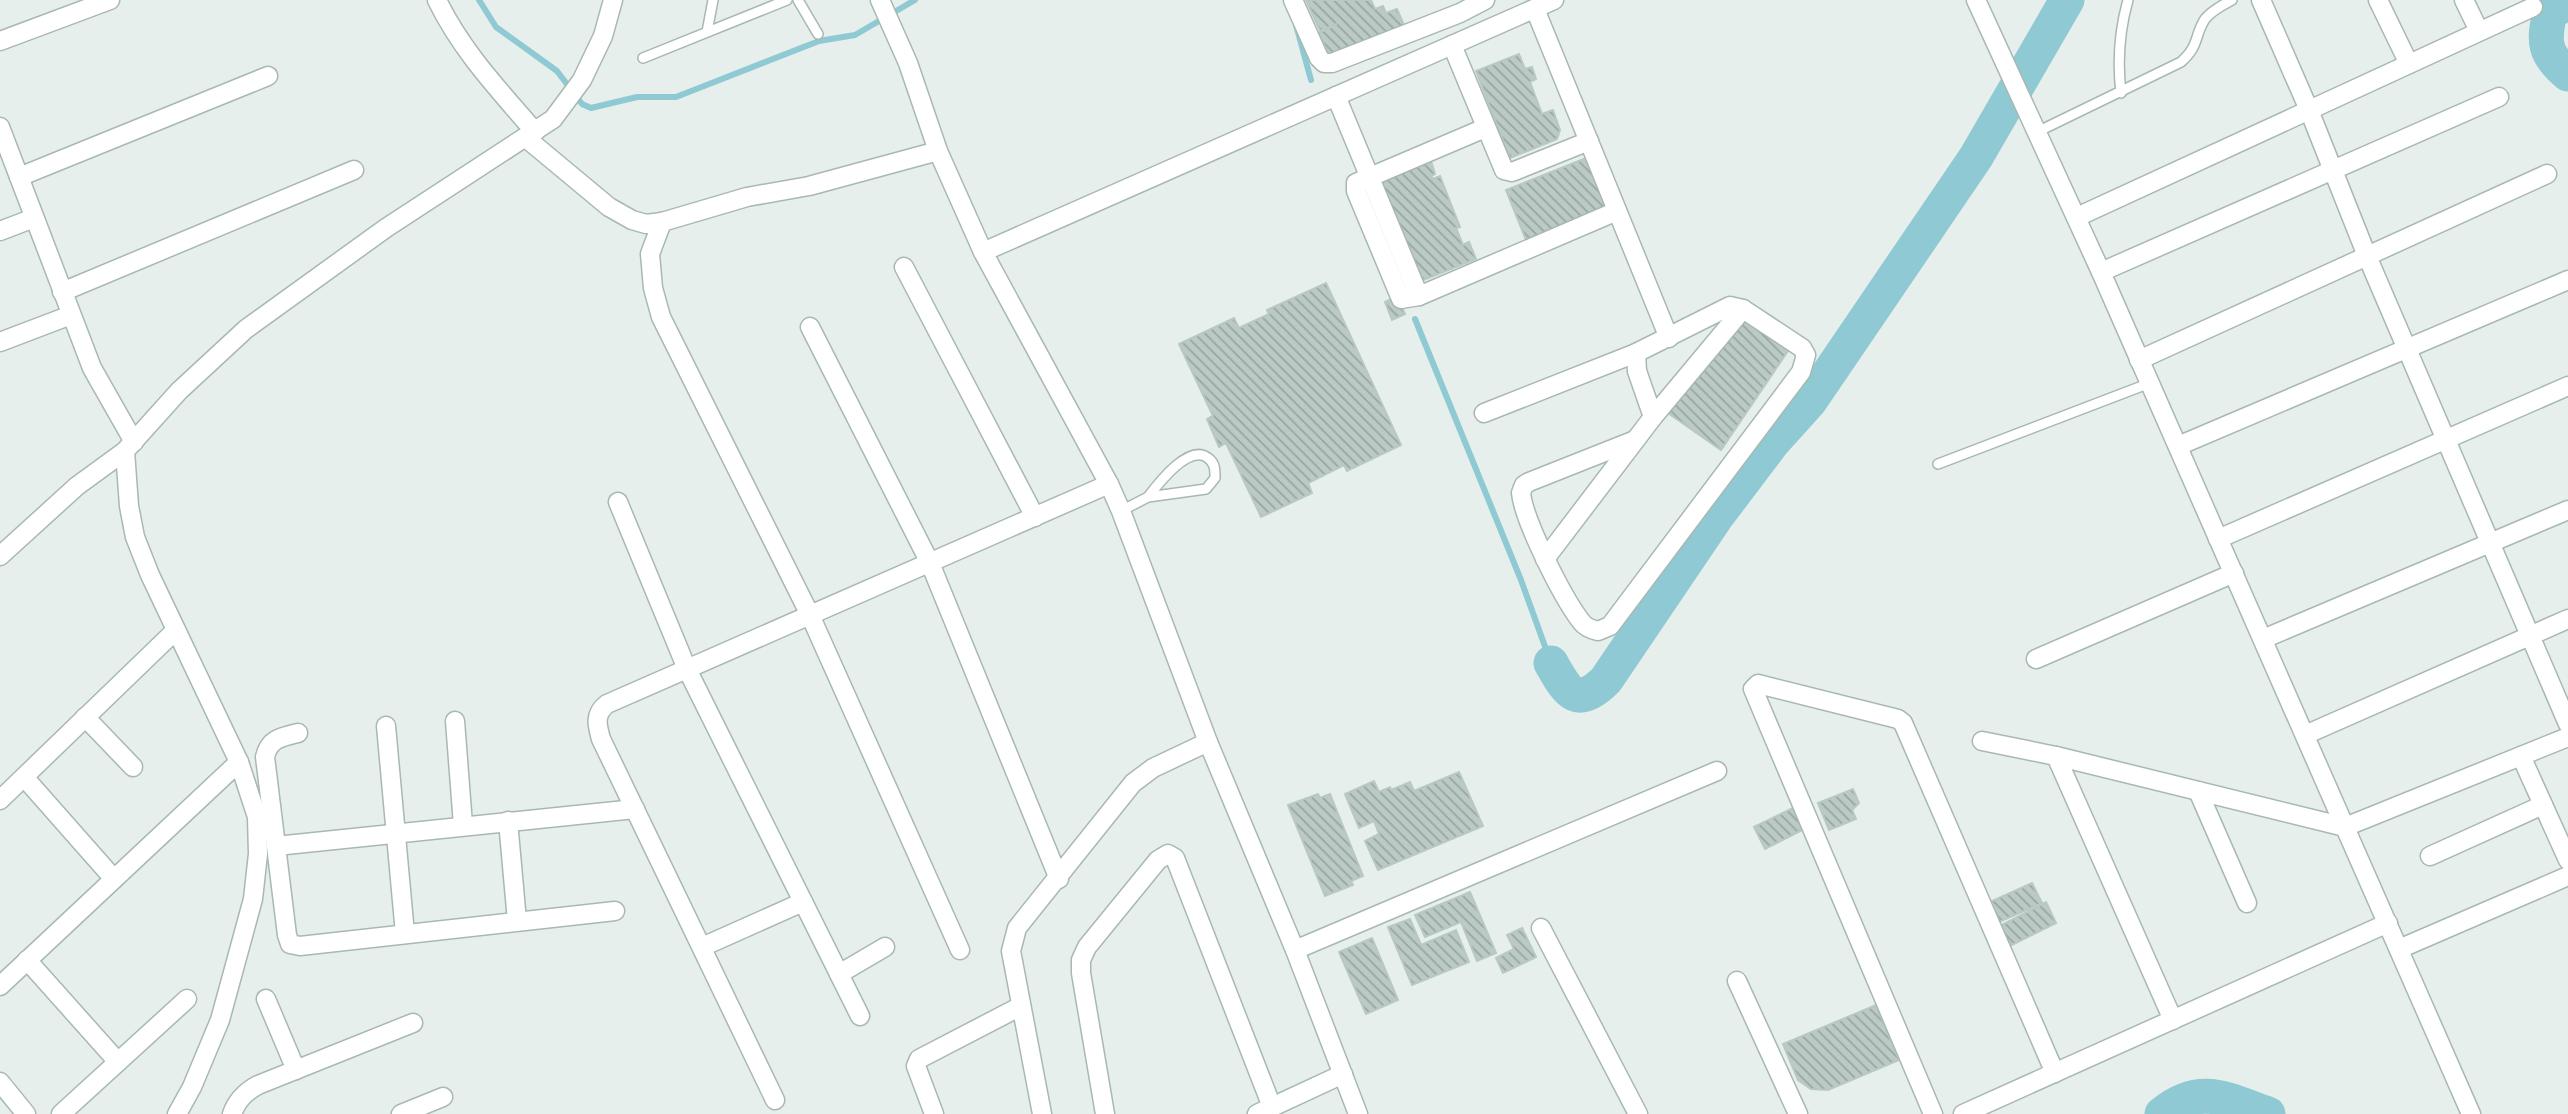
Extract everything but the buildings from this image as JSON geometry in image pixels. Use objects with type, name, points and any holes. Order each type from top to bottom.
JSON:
[{"type":"street","points":[[0,41],[110,0]]},
{"type":"street","points":[[437,0],[447,22],[531,135],[609,207],[632,220],[646,224],[662,222],[713,205],[809,186],[938,151]]},
{"type":"street","points":[[0,556],[77,486],[130,446],[180,391],[246,329],[386,228],[553,119],[582,80],[603,36],[613,0]]},
{"type":"street","points":[[1293,0],[1319,58],[1324,63],[1332,63],[1420,27],[1456,6],[1485,0]]},
{"type":"street","points":[[983,252],[1554,0]]},
{"type":"street","points":[[1976,0],[2077,217],[2471,1114]]},
{"type":"street","points":[[2262,0],[2367,256],[2568,724]]},
{"type":"street","points":[[2378,0],[2409,64]]},
{"type":"street","points":[[2464,0],[2479,31]]},
{"type":"street","points":[[882,3],[908,63],[938,151],[983,252],[1109,484],[1121,511],[1208,742],[1295,950],[1359,1114]]},
{"type":"street","points":[[2077,217],[2533,7]]},
{"type":"street","points":[[1535,9],[1669,338]]},
{"type":"street","points":[[1420,27],[1432,54]]},
{"type":"street","points":[[1452,45],[1504,170],[1512,172],[1589,141]]},
{"type":"street","points":[[19,177],[268,76]]},
{"type":"street","points":[[1336,96],[1419,296],[1617,211]]},
{"type":"street","points":[[2101,272],[2499,97]]},
{"type":"street","points":[[0,127],[92,368],[130,446],[129,506],[135,537],[239,762],[257,817],[258,854],[253,899],[220,1020],[192,1087],[177,1114]]},
{"type":"street","points":[[1370,176],[1485,128]]},
{"type":"street","points":[[62,292],[354,170]]},
{"type":"street","points":[[2139,360],[2547,174]]},
{"type":"street","points":[[0,231],[34,218]]},
{"type":"street","points":[[662,222],[650,254],[653,288],[661,317],[810,615],[960,950]]},
{"type":"street","points":[[904,267],[1035,517]]},
{"type":"street","points":[[2178,446],[2568,281]]},
{"type":"street","points":[[1484,413],[1636,353],[1730,306],[1743,309],[1802,348],[1806,355],[1801,372],[1610,626],[1598,631],[1588,628],[1580,620],[1545,559],[1522,499],[1524,485],[1636,440]]},
{"type":"street","points":[[1545,559],[1653,417],[1743,309]]},
{"type":"street","points":[[0,342],[71,315]]},
{"type":"street","points":[[810,327],[930,563],[1059,879]]},
{"type":"street","points":[[1636,353],[1634,359],[1637,371],[1653,417]]},
{"type":"street","points":[[2218,538],[2568,386]]},
{"type":"street","points":[[775,1100],[601,739],[597,724],[599,710],[607,704],[1109,484]]},
{"type":"street","points":[[618,502],[687,669],[860,1016]]},
{"type":"street","points":[[2263,639],[2568,510]]},
{"type":"street","points":[[2036,659],[2234,573]]},
{"type":"street","points":[[2305,735],[2568,618]]},
{"type":"street","points":[[0,800],[176,630]]},
{"type":"street","points":[[1933,1114],[1753,689],[1758,684],[1898,719],[1903,723],[2054,1073]]},
{"type":"street","points":[[85,717],[133,767]]},
{"type":"street","points":[[455,721],[463,825]]},
{"type":"street","points":[[386,726],[405,934]]},
{"type":"street","points":[[298,733],[273,741],[267,746],[265,757],[286,936],[290,944],[300,946],[614,911]]},
{"type":"street","points":[[1982,741],[2056,756],[2345,827],[2568,737]]},
{"type":"street","points":[[1042,1114],[1010,951],[1012,939],[1017,928],[1059,879],[1133,783],[1153,768],[1208,742]]},
{"type":"street","points":[[2056,756],[2173,1020]]},
{"type":"street","points":[[2521,756],[2568,860]]},
{"type":"street","points":[[0,986],[239,762]]},
{"type":"street","points":[[1295,950],[1717,771]]},
{"type":"street","points":[[24,777],[114,879]]},
{"type":"street","points":[[2198,791],[2247,903]]},
{"type":"street","points":[[2430,856],[2543,805]]},
{"type":"street","points":[[276,846],[635,809]]},
{"type":"street","points":[[508,821],[517,921]]},
{"type":"street","points":[[1105,1114],[1081,960],[1087,947],[1158,860],[1168,854],[1175,858],[1264,1111],[1343,1074]]},
{"type":"street","points":[[2399,949],[2568,876]]},
{"type":"street","points":[[702,947],[803,902]]},
{"type":"street","points":[[1963,1114],[2388,923]]},
{"type":"street","points":[[1541,928],[1638,1114]]},
{"type":"street","points":[[839,974],[885,947]]},
{"type":"street","points":[[27,960],[118,1062]]},
{"type":"street","points":[[1737,981],[1798,1114]]},
{"type":"street","points":[[61,1114],[187,999]]},
{"type":"street","points":[[266,999],[296,1070]]},
{"type":"street","points":[[934,1114],[916,1066],[919,1059],[1021,1006]]},
{"type":"street","points":[[232,1114],[235,1104],[245,1092],[413,1023]]},
{"type":"street","points":[[0,1082],[26,1114]]},
{"type":"street","points":[[401,1114],[443,1097]]},
{"type":"lane","points":[[707,32],[713,0]]},
{"type":"lane","points":[[643,58],[787,0]]},
{"type":"lane","points":[[798,0],[818,34]]},
{"type":"lane","points":[[2121,93],[2118,52],[2121,24],[2128,0]]},
{"type":"lane","points":[[2034,124],[2121,93],[2181,62],[2193,52],[2205,20],[2219,7],[2232,0]]},
{"type":"lane","points":[[1938,464],[2150,383]]},
{"type":"lane","points":[[1121,511],[1148,498],[1206,489],[1215,478],[1215,468],[1211,460],[1203,454],[1190,455],[1158,484],[1148,498]]},
{"type":"waterway","points":[[479,0],[496,27],[557,71],[582,104],[591,108],[637,97],[676,97],[819,41],[855,35],[915,0]]},
{"type":"waterway","points":[[1551,663],[1562,682],[1573,693],[1587,694],[1606,680],[1717,516],[1773,442],[1810,401],[1976,157],[2067,0]]},
{"type":"waterway","points":[[2568,2],[2550,13],[2546,32],[2550,54],[2568,74]]},
{"type":"waterway","points":[[1296,25],[1311,80]]},
{"type":"waterway","points":[[1415,319],[1521,580],[1551,663]]},
{"type":"waterway","points":[[2162,1114],[2176,1104],[2202,1096],[2227,1099],[2268,1114]]}]
